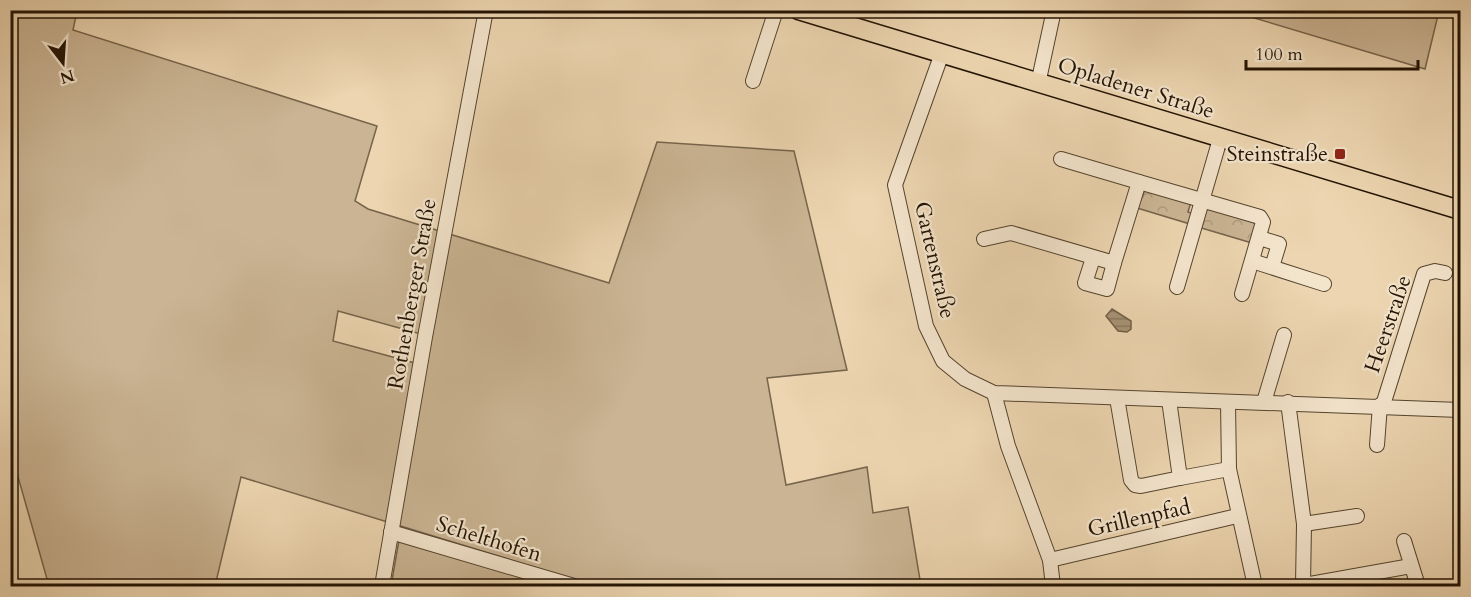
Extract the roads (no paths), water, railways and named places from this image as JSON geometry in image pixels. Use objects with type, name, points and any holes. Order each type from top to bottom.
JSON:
[{"type":"main road","name":"Opladener Straße","points":[[798,10],[941,56],[1461,210]]},
{"type":"street","name":"Rothenberger Straße","points":[[382,586],[425,337],[486,10]]},
{"type":"street","points":[[753,81],[776,10]]},
{"type":"street","points":[[1038,84],[1054,10]]},
{"type":"street","name":"Gartenstraße","points":[[941,56],[896,185],[926,326],[943,361],[966,379],[994,393]]},
{"type":"street","points":[[1177,287],[1220,139]]},
{"type":"street","points":[[1061,159],[1260,217],[1263,222],[1260,238],[1242,294]]},
{"type":"street","points":[[1092,258],[1085,283],[1107,289],[1139,182]]},
{"type":"street","points":[[984,239],[1011,233],[1114,263]]},
{"type":"street","points":[[1260,238],[1279,244],[1272,267]]},
{"type":"street","points":[[1252,261],[1324,284]]},
{"type":"street","name":"Heerstraße","points":[[1381,405],[1424,274],[1435,271],[1445,273]]},
{"type":"street","points":[[1264,402],[1284,335]]},
{"type":"street","points":[[994,393],[1008,446],[1050,560],[1053,586]]},
{"type":"street","name":"Heerstraße","points":[[994,393],[1228,403],[1381,405],[1461,410]]},
{"type":"street","points":[[1117,398],[1131,480],[1134,485],[1141,486],[1229,469]]},
{"type":"street","points":[[1169,400],[1180,478]]},
{"type":"street","points":[[1288,402],[1304,524],[1304,585],[1411,566]]},
{"type":"street","points":[[1228,403],[1229,469],[1237,516],[1255,586]]},
{"type":"street","points":[[1377,445],[1381,405]]},
{"type":"street","name":"Grillenpfad","points":[[1050,560],[1237,516]]},
{"type":"street","points":[[1304,524],[1357,516]]},
{"type":"street","name":"Schelthofen","points":[[391,532],[574,586]]},
{"type":"street","points":[[1404,541],[1418,586]]},
{"type":"place","name":"Steinstraße","points":[[1340,154]]}]
